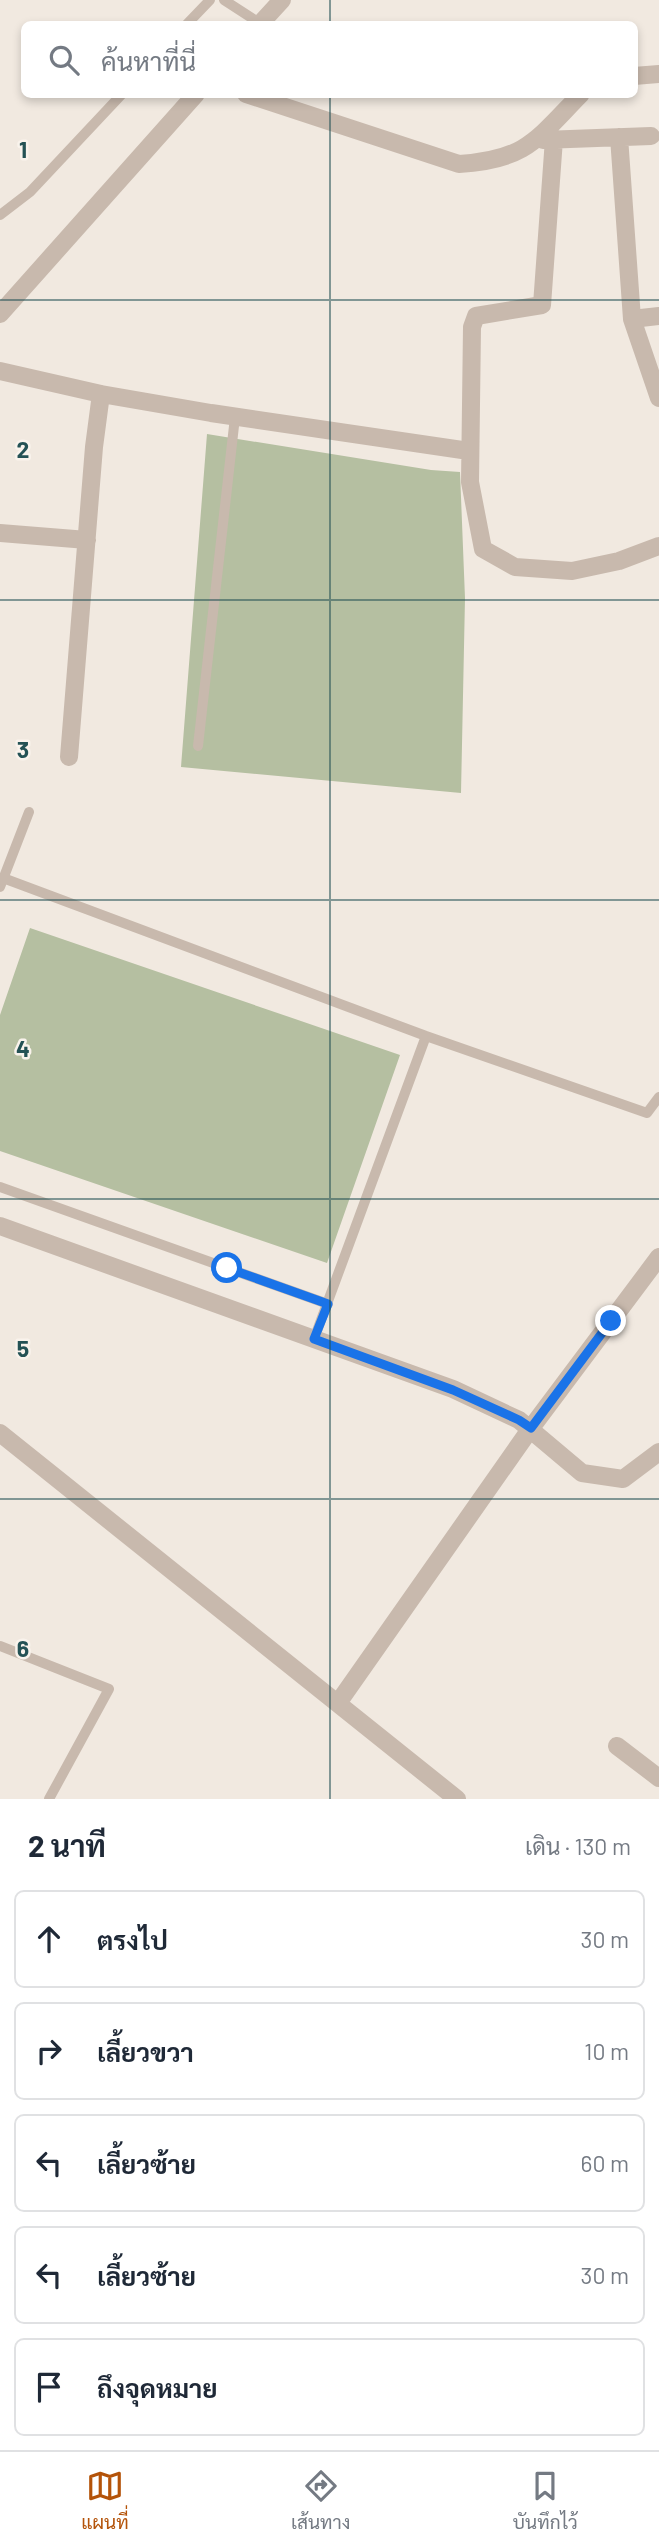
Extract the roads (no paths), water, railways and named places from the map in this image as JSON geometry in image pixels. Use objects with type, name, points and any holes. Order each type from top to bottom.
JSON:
[{"type":"street","points":[[263,21],[282,0]]},
{"type":"street","points":[[638,76],[659,74]]},
{"type":"street","points":[[3,304],[192,98]]},
{"type":"street","points":[[258,98],[459,164],[490,162],[511,156],[545,140],[651,136]]},
{"type":"street","points":[[578,98],[545,140],[542,305],[476,316],[472,327],[470,482],[483,549],[515,567],[572,571],[619,561],[659,546]]},
{"type":"street","points":[[619,137],[632,319],[659,398]]},
{"type":"street","points":[[632,319],[659,316]]},
{"type":"street","points":[[0,371],[101,394],[235,417],[469,451]]},
{"type":"street","points":[[69,757],[101,394]]},
{"type":"street","points":[[0,533],[87,540]]},
{"type":"street","points":[[0,1226],[453,1390],[519,1420],[582,1473],[623,1479],[659,1452]]},
{"type":"street","points":[[338,1703],[531,1428],[659,1257]]},
{"type":"street","points":[[0,1433],[457,1799]]},
{"type":"street","points":[[617,1746],[659,1778]]},
{"type":"lane","points":[[190,21],[210,0]]},
{"type":"lane","points":[[224,0],[256,21]]},
{"type":"lane","points":[[0,215],[30,192],[118,98]]},
{"type":"lane","points":[[198,746],[235,417]]},
{"type":"lane","points":[[29,812],[2,883],[647,1113],[659,1097]]},
{"type":"lane","points":[[314,1339],[426,1036]]},
{"type":"lane","points":[[0,1186],[328,1304]]},
{"type":"lane","points":[[0,1646],[109,1689],[49,1799]]}]
